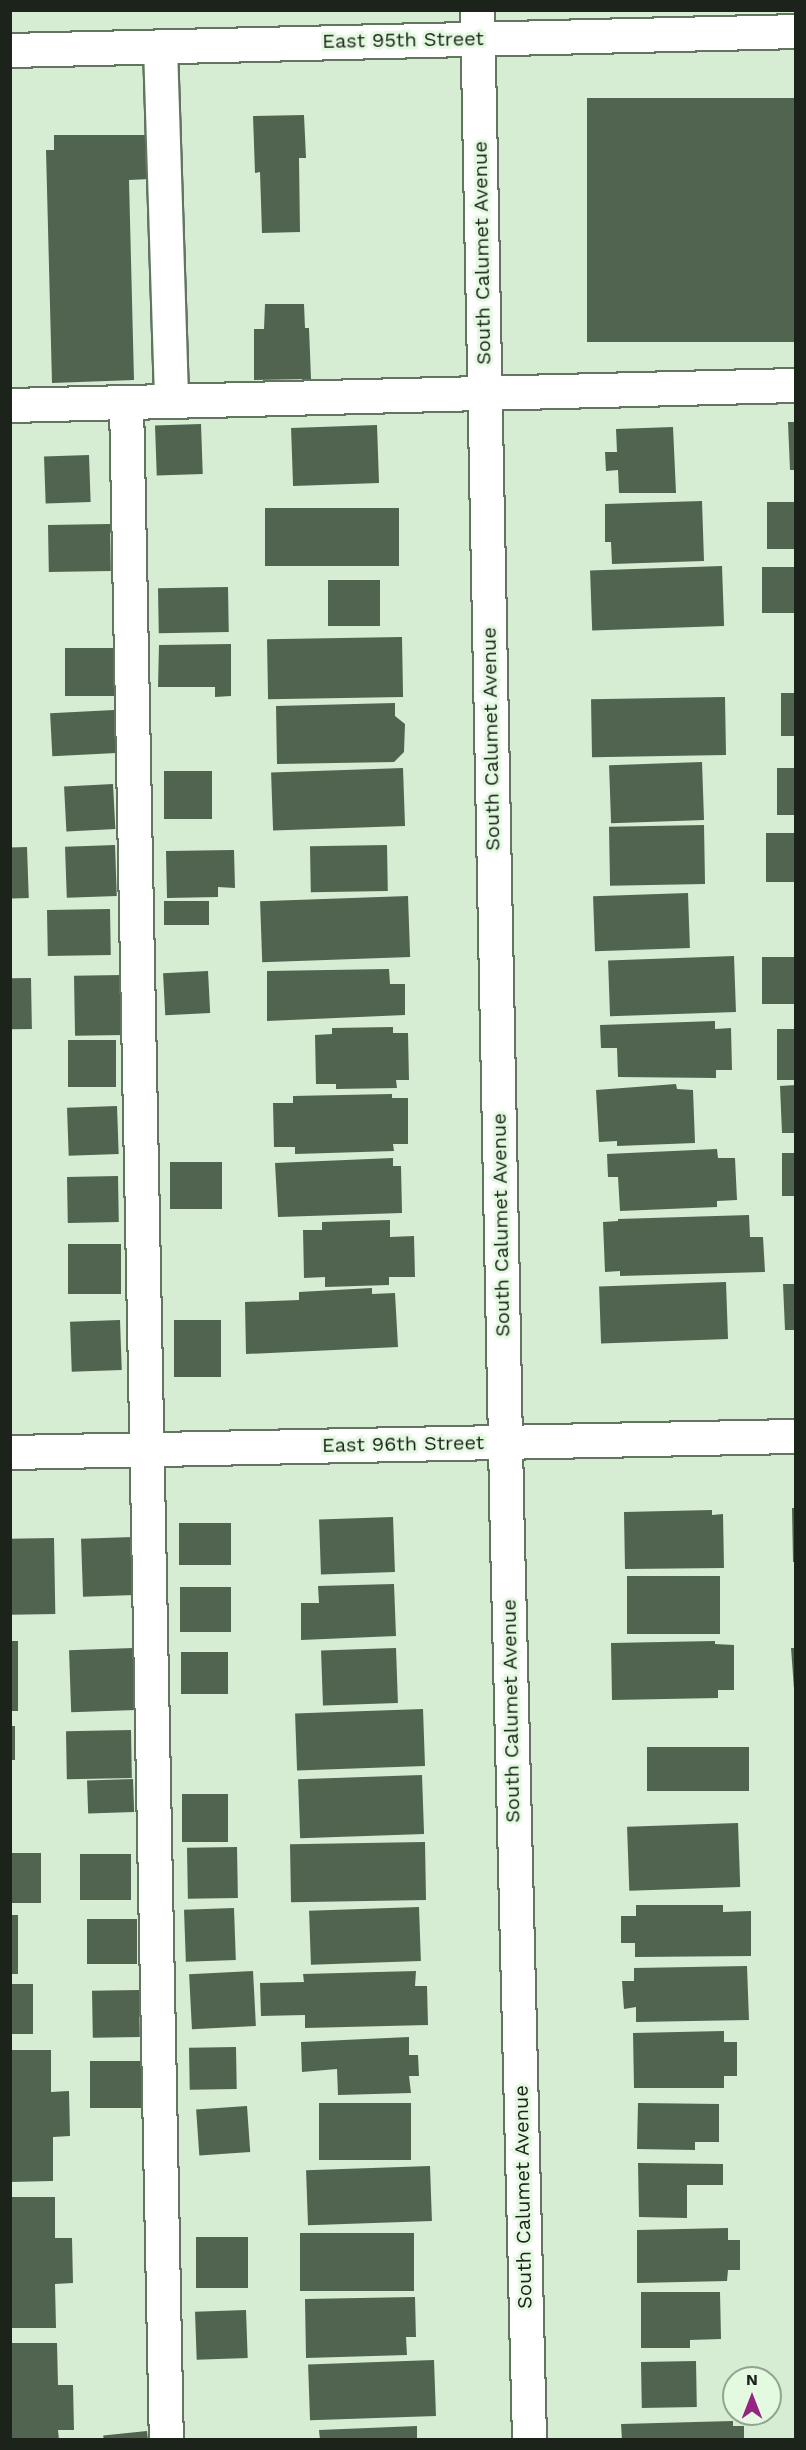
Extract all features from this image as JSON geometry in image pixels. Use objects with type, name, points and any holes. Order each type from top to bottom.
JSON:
[{"type":"street","name":"East 95th Street","points":[[10,50],[160,47],[478,24],[795,31]]},
{"type":"street","name":"South Calumet Avenue","points":[[478,24],[505,1441],[529,2439]]},
{"type":"street","points":[[160,47],[171,401]]},
{"type":"street","points":[[10,405],[795,385]]},
{"type":"street","points":[[126,402],[166,2439]]},
{"type":"street","name":"East 96th Street","points":[[10,1452],[795,1436]]},
{"type":"building","points":[[587,98],[796,98],[796,342],[587,342]]},
{"type":"building","points":[[304,115],[306,158],[299,158],[300,232],[262,233],[260,172],[255,173],[253,116]]},
{"type":"building","points":[[54,135],[149,135],[150,179],[129,180],[134,380],[52,383],[46,150],[54,150]]},
{"type":"building","points":[[265,304],[304,304],[305,328],[309,328],[311,379],[254,380],[254,329],[264,329]]},
{"type":"building","points":[[788,422],[796,422],[796,470],[790,470]]},
{"type":"building","points":[[201,424],[203,474],[157,476],[155,426]]},
{"type":"building","points":[[377,425],[379,483],[293,486],[291,428]]},
{"type":"building","points":[[673,427],[676,493],[619,493],[618,470],[606,471],[605,452],[617,452],[616,429]]},
{"type":"building","points":[[89,455],[91,502],[46,504],[44,457]]},
{"type":"building","points":[[702,501],[704,561],[612,564],[611,542],[605,542],[605,504]]},
{"type":"building","points":[[767,502],[796,502],[796,549],[767,549]]},
{"type":"building","points":[[265,508],[399,508],[399,566],[265,566]]},
{"type":"building","points":[[110,524],[111,571],[49,572],[48,525]]},
{"type":"building","points":[[722,566],[724,626],[592,631],[590,571]]},
{"type":"building","points":[[762,567],[796,567],[796,613],[762,613]]},
{"type":"building","points":[[328,580],[380,580],[380,626],[328,626]]},
{"type":"building","points":[[228,587],[229,632],[159,633],[158,588]]},
{"type":"building","points":[[402,637],[403,697],[268,699],[267,639]]},
{"type":"building","points":[[231,644],[231,696],[215,697],[215,687],[158,687],[159,645]]},
{"type":"building","points":[[65,648],[116,648],[116,696],[65,696]]},
{"type":"building","points":[[781,693],[796,693],[796,736],[781,736]]},
{"type":"building","points":[[725,697],[726,755],[592,757],[591,699]]},
{"type":"building","points":[[395,703],[395,716],[405,724],[404,752],[394,762],[277,764],[276,706]]},
{"type":"building","points":[[114,710],[116,753],[52,756],[50,713]]},
{"type":"building","points":[[702,762],[704,820],[611,823],[609,765]]},
{"type":"building","points":[[403,768],[405,826],[273,831],[271,773]]},
{"type":"building","points":[[777,768],[796,768],[796,815],[777,815]]},
{"type":"building","points":[[164,771],[212,771],[212,819],[164,819]]},
{"type":"building","points":[[113,784],[115,829],[66,832],[64,787]]},
{"type":"building","points":[[704,825],[705,884],[610,886],[609,827]]},
{"type":"building","points":[[766,833],[796,833],[796,882],[766,882]]},
{"type":"building","points":[[115,845],[117,896],[67,898],[65,847]]},
{"type":"building","points":[[387,845],[388,891],[311,892],[310,846]]},
{"type":"building","points":[[27,847],[29,898],[12,899],[10,848]]},
{"type":"building","points":[[234,850],[235,888],[218,887],[218,897],[167,898],[166,851]]},
{"type":"building","points":[[688,893],[690,948],[595,951],[593,896]]},
{"type":"building","points":[[408,896],[410,957],[262,962],[260,901]]},
{"type":"building","points":[[164,901],[209,901],[209,925],[164,925]]},
{"type":"building","points":[[110,909],[111,955],[48,956],[47,910]]},
{"type":"building","points":[[734,956],[736,1012],[610,1016],[608,960]]},
{"type":"building","points":[[762,957],[796,957],[796,1004],[762,1004]]},
{"type":"building","points":[[389,969],[390,984],[405,984],[405,1015],[267,1021],[267,971]]},
{"type":"building","points":[[208,971],[210,1013],[165,1015],[163,973]]},
{"type":"building","points":[[122,975],[123,1035],[75,1036],[74,976]]},
{"type":"building","points":[[10,978],[31,978],[32,1029],[11,1029]]},
{"type":"building","points":[[715,1021],[715,1029],[731,1028],[732,1070],[716,1070],[716,1078],[618,1077],[617,1048],[601,1048],[600,1025]]},
{"type":"building","points":[[393,1027],[393,1033],[408,1033],[409,1080],[396,1080],[397,1088],[336,1089],[336,1084],[316,1084],[315,1035],[332,1034],[332,1028]]},
{"type":"building","points":[[777,1029],[796,1029],[796,1080],[777,1080]]},
{"type":"building","points":[[68,1040],[116,1040],[116,1087],[68,1087]]},
{"type":"building","points":[[676,1084],[677,1089],[693,1090],[695,1143],[617,1146],[617,1141],[599,1142],[596,1090]]},
{"type":"building","points":[[796,1085],[796,1133],[782,1133],[780,1086]]},
{"type":"building","points":[[392,1094],[392,1098],[408,1098],[408,1144],[393,1144],[394,1151],[295,1154],[295,1147],[274,1147],[273,1103],[293,1103],[293,1096]]},
{"type":"building","points":[[117,1106],[119,1154],[69,1156],[67,1108]]},
{"type":"building","points":[[717,1149],[718,1158],[735,1158],[737,1200],[717,1201],[717,1207],[620,1211],[618,1177],[608,1177],[607,1154]]},
{"type":"building","points":[[782,1153],[796,1153],[796,1196],[782,1196]]},
{"type":"building","points":[[393,1158],[393,1166],[401,1166],[402,1213],[278,1217],[275,1163]]},
{"type":"building","points":[[170,1162],[222,1162],[222,1209],[170,1209]]},
{"type":"building","points":[[118,1176],[119,1222],[68,1223],[67,1177]]},
{"type":"building","points":[[749,1215],[750,1237],[763,1237],[765,1272],[620,1276],[620,1271],[605,1272],[603,1222],[618,1221],[618,1219]]},
{"type":"building","points":[[390,1220],[390,1237],[414,1236],[415,1277],[389,1277],[389,1285],[325,1287],[325,1277],[304,1278],[303,1230],[322,1230],[322,1222]]},
{"type":"building","points":[[68,1244],[121,1244],[121,1294],[68,1294]]},
{"type":"building","points":[[726,1282],[728,1339],[601,1343],[599,1286]]},
{"type":"building","points":[[783,1284],[796,1284],[796,1330],[785,1330]]},
{"type":"building","points":[[372,1288],[372,1294],[395,1293],[398,1347],[246,1354],[245,1302],[299,1300],[299,1292]]},
{"type":"building","points":[[120,1320],[122,1370],[72,1372],[70,1322]]},
{"type":"building","points":[[174,1320],[221,1320],[221,1377],[174,1377]]},
{"type":"building","points":[[792,1508],[796,1508],[796,1562],[793,1562]]},
{"type":"building","points":[[712,1510],[712,1515],[723,1514],[724,1568],[625,1569],[624,1512]]},
{"type":"building","points":[[393,1517],[395,1572],[321,1575],[319,1520]]},
{"type":"building","points":[[179,1523],[231,1523],[231,1565],[179,1565]]},
{"type":"building","points":[[133,1537],[135,1595],[83,1597],[81,1539]]},
{"type":"building","points":[[54,1538],[55,1614],[11,1615],[10,1539]]},
{"type":"building","points":[[627,1576],[720,1576],[720,1634],[627,1634]]},
{"type":"building","points":[[394,1584],[396,1636],[301,1640],[301,1603],[319,1603],[318,1586]]},
{"type":"building","points":[[180,1587],[231,1587],[231,1632],[180,1632]]},
{"type":"building","points":[[10,1641],[18,1641],[18,1711],[10,1711]]},
{"type":"building","points":[[715,1641],[715,1644],[734,1645],[734,1690],[718,1690],[718,1698],[612,1700],[611,1643]]},
{"type":"building","points":[[133,1648],[135,1710],[71,1712],[69,1650]]},
{"type":"building","points":[[396,1648],[398,1703],[323,1706],[321,1651]]},
{"type":"building","points":[[791,1648],[796,1648],[796,1689],[794,1689]]},
{"type":"building","points":[[181,1652],[228,1652],[228,1694],[181,1694]]},
{"type":"building","points":[[423,1709],[425,1766],[297,1770],[295,1713]]},
{"type":"building","points":[[10,1726],[15,1726],[15,1760],[10,1760]]},
{"type":"building","points":[[131,1730],[132,1778],[67,1779],[66,1731]]},
{"type":"building","points":[[647,1747],[749,1747],[749,1791],[647,1791]]},
{"type":"building","points":[[422,1775],[424,1834],[300,1838],[298,1779]]},
{"type":"building","points":[[133,1779],[134,1812],[88,1814],[87,1781]]},
{"type":"building","points":[[182,1794],[228,1794],[228,1842],[182,1842]]},
{"type":"building","points":[[738,1823],[740,1887],[629,1891],[627,1827]]},
{"type":"building","points":[[425,1842],[426,1900],[291,1902],[290,1844]]},
{"type":"building","points":[[237,1847],[238,1898],[188,1899],[187,1848]]},
{"type":"building","points":[[10,1853],[41,1853],[41,1903],[10,1903]]},
{"type":"building","points":[[80,1854],[131,1854],[131,1900],[80,1900]]},
{"type":"building","points":[[636,1905],[723,1905],[723,1912],[751,1911],[751,1956],[635,1957],[635,1943],[621,1943],[621,1916],[636,1916]]},
{"type":"building","points":[[419,1907],[421,1961],[311,1965],[309,1911]]},
{"type":"building","points":[[234,1908],[236,1960],[186,1962],[184,1910]]},
{"type":"building","points":[[10,1915],[18,1915],[18,1974],[10,1974]]},
{"type":"building","points":[[87,1919],[137,1919],[137,1964],[87,1964]]},
{"type":"building","points":[[747,1966],[749,2020],[636,2022],[636,2007],[624,2009],[622,1981],[634,1981],[634,1968]]},
{"type":"building","points":[[253,1971],[256,2026],[192,2029],[189,1974]]},
{"type":"building","points":[[416,1971],[415,1986],[427,1986],[428,2025],[305,2028],[305,2015],[261,2016],[260,1983],[304,1982],[303,1974]]},
{"type":"building","points":[[10,1984],[33,1984],[33,2034],[10,2034]]},
{"type":"building","points":[[139,1990],[140,2037],[93,2038],[92,1991]]},
{"type":"building","points":[[724,2031],[724,2042],[737,2042],[737,2076],[724,2076],[724,2088],[634,2088],[633,2033]]},
{"type":"building","points":[[409,2037],[409,2055],[418,2055],[419,2076],[409,2076],[411,2093],[338,2095],[337,2069],[302,2072],[301,2042]]},
{"type":"building","points":[[236,2047],[237,2089],[190,2090],[189,2048]]},
{"type":"building","points":[[10,2050],[51,2050],[51,2092],[69,2091],[70,2136],[53,2137],[53,2181],[10,2182]]},
{"type":"building","points":[[90,2061],[141,2061],[141,2108],[90,2108]]},
{"type":"building","points":[[319,2103],[411,2103],[411,2160],[319,2160]]},
{"type":"building","points":[[638,2103],[719,2104],[719,2142],[695,2142],[695,2150],[637,2149]]},
{"type":"building","points":[[247,2106],[250,2152],[199,2155],[196,2110]]},
{"type":"building","points":[[638,2163],[723,2164],[723,2185],[687,2185],[687,2218],[639,2217]]},
{"type":"building","points":[[430,2166],[432,2221],[308,2225],[306,2170]]},
{"type":"building","points":[[10,2197],[55,2197],[55,2238],[72,2238],[73,2283],[55,2284],[56,2328],[10,2328]]},
{"type":"building","points":[[728,2228],[728,2240],[740,2240],[740,2270],[728,2270],[727,2281],[637,2283],[637,2230]]},
{"type":"building","points":[[300,2233],[414,2233],[414,2291],[300,2291]]},
{"type":"building","points":[[196,2237],[248,2237],[248,2288],[196,2288]]},
{"type":"building","points":[[641,2292],[720,2292],[721,2339],[690,2340],[690,2348],[641,2348]]},
{"type":"building","points":[[415,2297],[416,2337],[406,2337],[407,2355],[306,2358],[305,2299]]},
{"type":"building","points":[[246,2310],[248,2358],[197,2360],[195,2312]]},
{"type":"building","points":[[10,2343],[57,2343],[58,2385],[73,2385],[74,2430],[58,2430],[59,2440],[10,2440]]},
{"type":"building","points":[[434,2360],[436,2416],[310,2420],[308,2364]]},
{"type":"building","points":[[696,2361],[697,2407],[642,2408],[641,2362]]},
{"type":"building","points":[[722,2421],[722,2426],[744,2426],[744,2440],[622,2440],[621,2424]]},
{"type":"building","points":[[417,2426],[417,2440],[320,2440],[319,2430]]},
{"type":"building","points":[[147,2431],[148,2440],[104,2440],[103,2436]]}]
